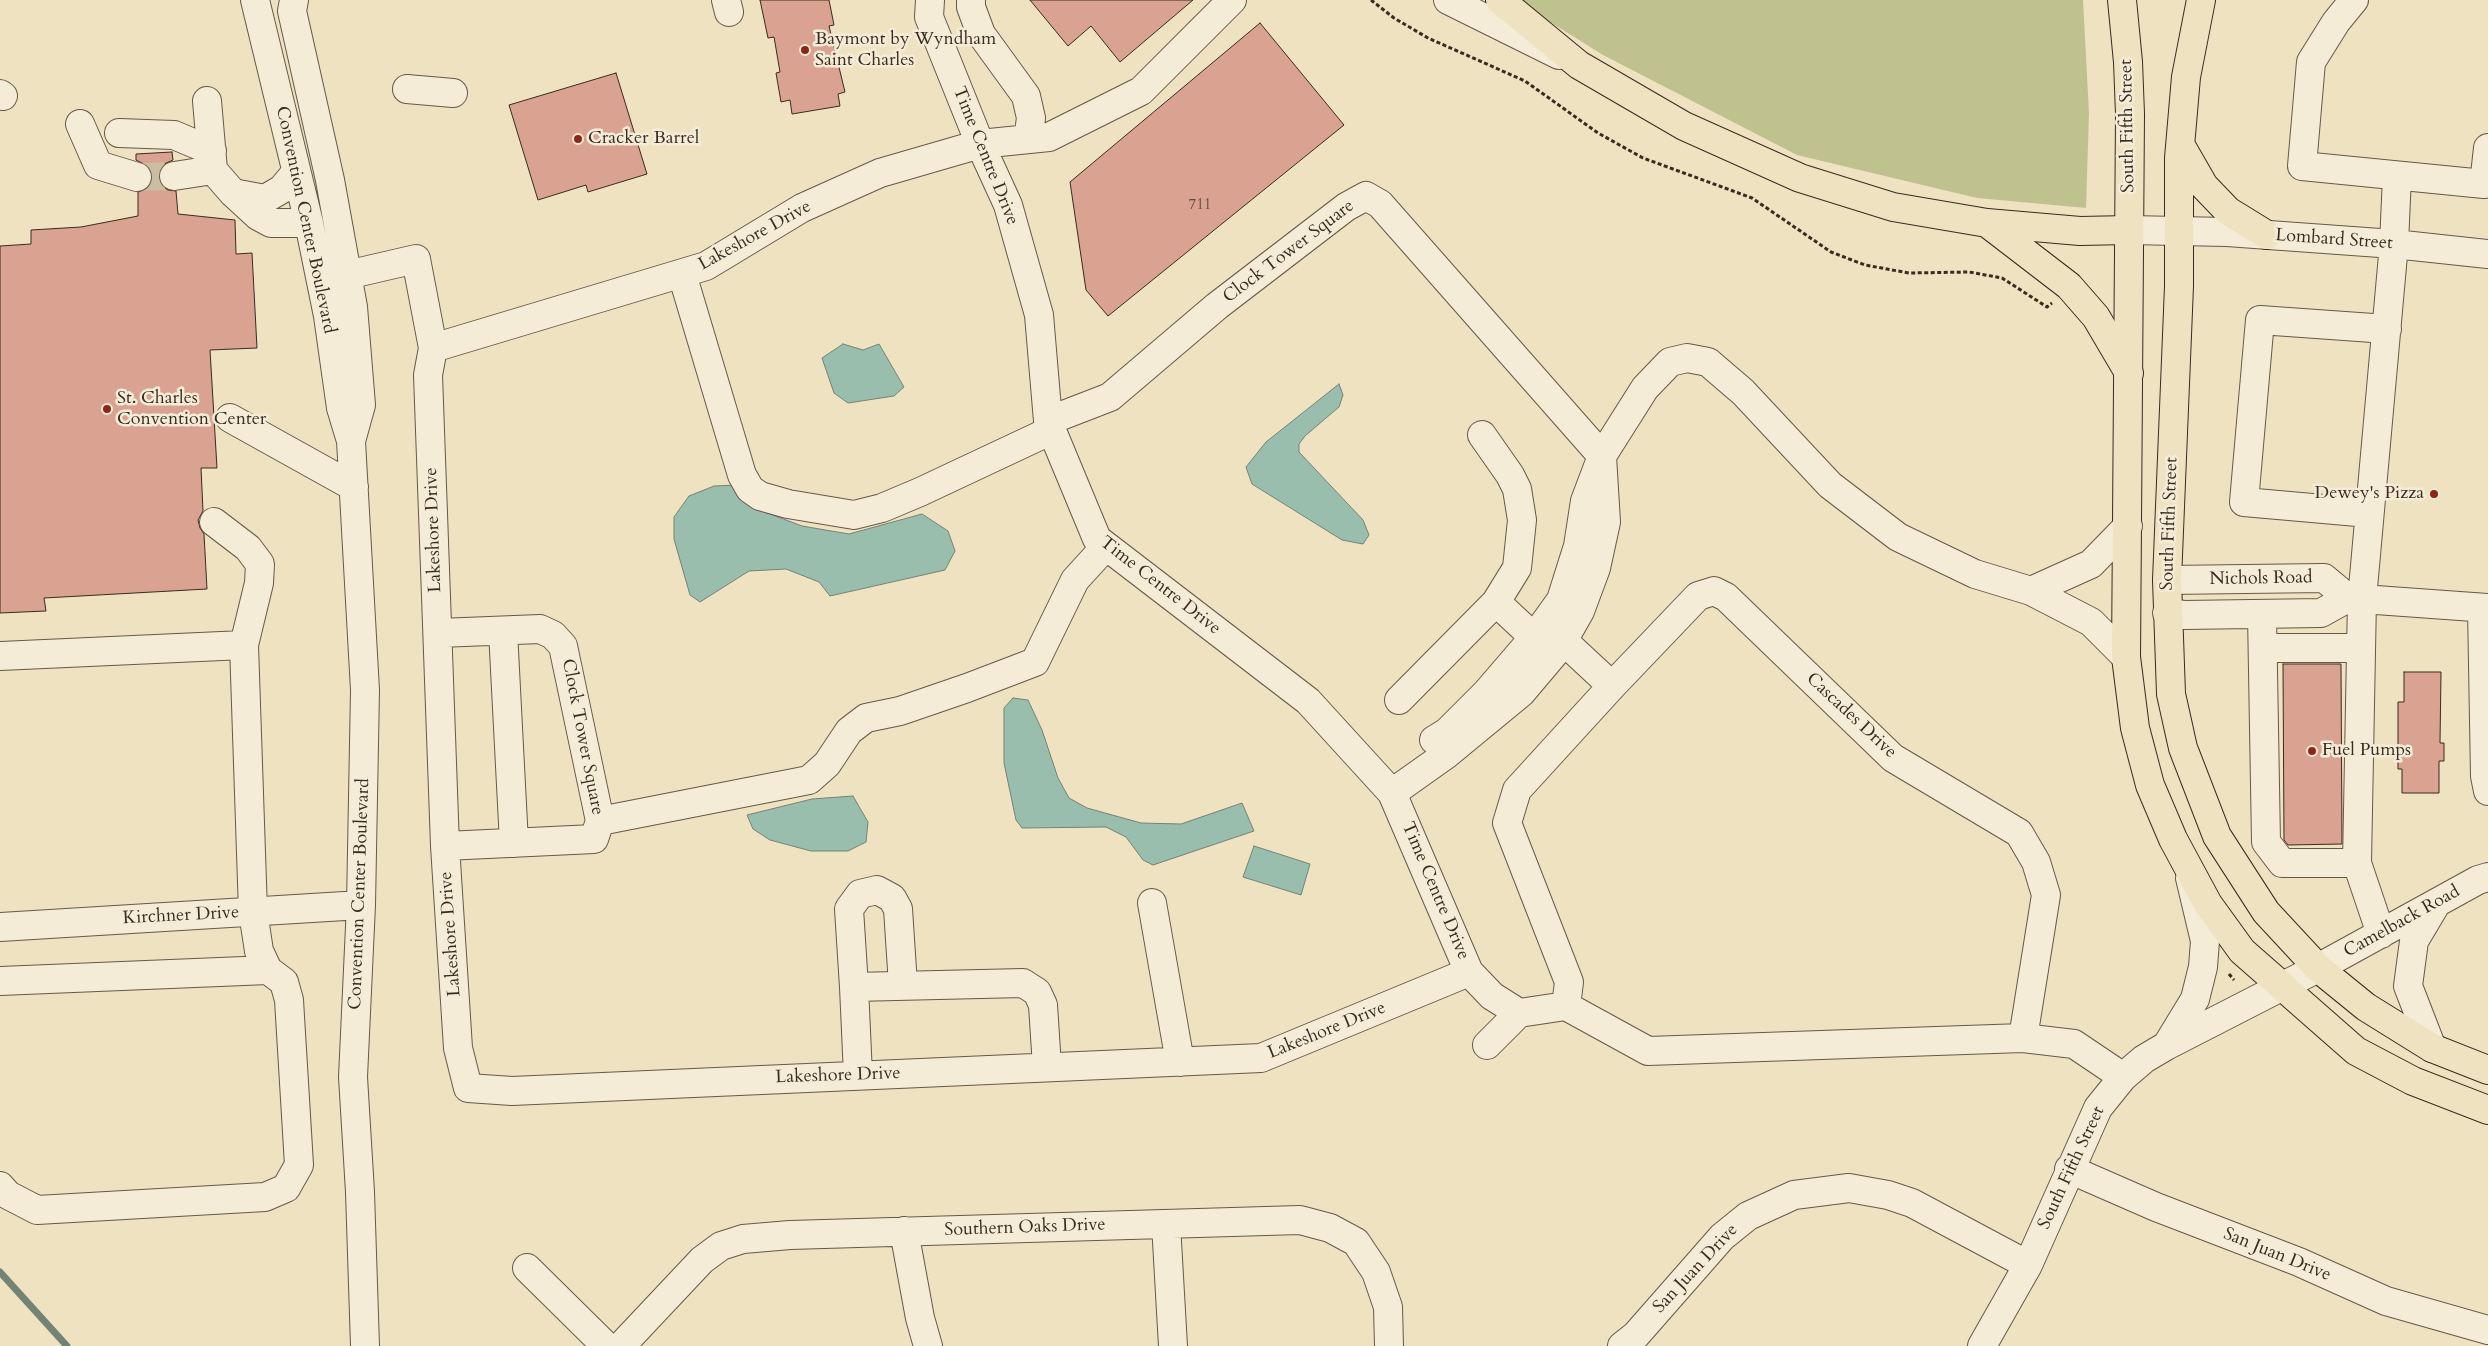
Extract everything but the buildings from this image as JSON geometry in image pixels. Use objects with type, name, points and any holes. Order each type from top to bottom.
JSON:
[{"type":"main road","points":[[1500,0],[1579,65],[1684,126],[1800,178],[1893,206],[1987,223],[2080,231],[2129,230]]},
{"type":"main road","name":"South Fifth Street","points":[[2122,0],[2128,62],[2129,373],[2126,657],[2135,728],[2150,785],[2173,839],[2208,904],[2242,951],[2282,986]]},
{"type":"main road","name":"South Fifth Street","points":[[2201,0],[2186,77],[2180,144],[2181,231],[2167,580],[2171,694],[2184,748],[2217,836],[2266,912],[2318,968]]},
{"type":"main road","points":[[2180,144],[2204,186],[2228,211],[2267,235]]},
{"type":"main road","points":[[1987,223],[2069,286],[2096,317],[2129,373]]},
{"type":"main road","points":[[2128,526],[2145,574],[2167,613]]},
{"type":"main road","points":[[2318,968],[2366,1007],[2432,1048],[2488,1070]]},
{"type":"main road","points":[[2282,986],[2356,1051],[2412,1081],[2488,1110]]},
{"type":"street","name":"Convention Center Boulevard","points":[[255,0],[309,223],[321,281],[341,408],[351,441],[365,690],[361,905],[353,1076],[360,1192],[365,1346]]},
{"type":"street","name":"Convention Center Boulevard","points":[[294,0],[292,10],[330,180],[348,276],[361,405],[351,441]]},
{"type":"street","name":"Time Centre Drive","points":[[930,0],[929,17],[980,144],[1008,205],[1039,315],[1050,426],[1097,539],[1308,700],[1386,786],[1469,972],[1492,996],[1519,1014]]},
{"type":"street","points":[[971,0],[971,7],[981,34],[1026,96],[1031,118],[1028,139]]},
{"type":"street","name":"Lakeshore Drive","points":[[1232,0],[1141,91],[1049,137],[980,144],[872,177],[802,208],[706,266],[433,348],[428,375],[434,563],[439,633],[445,846],[458,1048],[468,1088],[512,1091],[1261,1058],[1469,972]]},
{"type":"street","points":[[1448,0],[1579,65]]},
{"type":"street","points":[[2354,0],[2336,22],[2311,62],[2302,166],[2484,184],[2488,148]]},
{"type":"street","points":[[407,89],[453,93]]},
{"type":"street","points":[[207,101],[213,161]]},
{"type":"street","points":[[80,124],[98,165],[137,176]]},
{"type":"street","points":[[119,133],[174,135],[213,161],[233,193],[258,216],[271,223],[309,223]]},
{"type":"street","points":[[174,176],[213,161]]},
{"type":"street","points":[[233,193],[265,199],[282,189],[296,172]]},
{"type":"street","points":[[2381,934],[2358,863],[2361,648],[2355,599],[2369,513],[2394,244],[2397,176]]},
{"type":"street","name":"Clock Tower Square","points":[[1050,426],[1110,397],[1217,306],[1346,207],[1366,196],[1380,204],[1602,456]]},
{"type":"street","name":"Lombard Street","points":[[2129,230],[2267,235],[2394,244],[2488,254]]},
{"type":"street","points":[[321,281],[416,258],[433,348]]},
{"type":"street","points":[[682,274],[742,475],[750,489],[760,496],[788,504],[854,515],[882,508],[920,492],[1050,426]]},
{"type":"street","points":[[2369,513],[2244,502],[2260,320],[2386,329]]},
{"type":"street","points":[[1386,786],[1447,754],[1521,693],[1547,642],[1580,611],[1596,568],[1606,522],[1602,456],[1645,388],[1670,362],[1687,358],[1708,362],[1743,392],[1830,485],[1898,537],[1975,574],[2031,591],[2091,622],[2126,657]]},
{"type":"street","points":[[230,418],[354,487]]},
{"type":"street","points":[[1399,700],[1496,602],[1517,568],[1522,520],[1517,489],[1510,474],[1482,435]]},
{"type":"street","points":[[0,1186],[8,1195],[37,1210],[265,1197],[286,1188],[299,1165],[289,1000],[284,982],[268,970],[259,951],[253,912],[244,645],[259,583],[260,564],[248,548],[214,522]]},
{"type":"street","points":[[2031,591],[2091,564],[2128,526]]},
{"type":"street","points":[[600,821],[809,780],[827,764],[849,731],[866,718],[900,711],[968,688],[1035,662],[1076,580],[1106,546]]},
{"type":"street","name":"Nichols Road","points":[[2167,580],[2324,578],[2355,599]]},
{"type":"street","name":"Cascades Drive","points":[[1566,1006],[1569,982],[1507,822],[1517,790],[1698,596],[1714,591],[1726,597],[1893,758],[2019,833],[2036,862],[2046,895],[2023,1038]]},
{"type":"street","points":[[2355,599],[2485,608],[2485,776],[2488,791]]},
{"type":"street","name":"Nichols Road","points":[[2167,613],[2321,613],[2355,599]]},
{"type":"street","points":[[1496,602],[1526,630],[1547,642],[1569,646],[1612,686]]},
{"type":"street","points":[[2262,614],[2266,842],[2282,863],[2358,863]]},
{"type":"street","name":"Clock Tower Square","points":[[439,633],[540,629],[553,635],[563,646],[600,821],[594,839],[445,846]]},
{"type":"street","points":[[503,631],[514,843]]},
{"type":"street","points":[[0,656],[244,645]]},
{"type":"street","points":[[2263,648],[2361,648]]},
{"type":"street","points":[[2166,1046],[2195,999],[2205,941],[2187,864]]},
{"type":"street","name":"Camelback Road","points":[[2318,968],[2478,880],[2488,877]]},
{"type":"street","points":[[858,1075],[849,909],[860,894],[877,890],[892,898],[898,909],[903,985]]},
{"type":"street","points":[[1152,902],[1180,1062]]},
{"type":"street","points":[[2432,1048],[2408,986],[2414,941],[2437,903]]},
{"type":"street","name":"Kirchner Drive","points":[[0,927],[361,905]]},
{"type":"street","name":"South Fifth Street","points":[[1982,1346],[2028,1265],[2069,1169],[2098,1108],[2123,1077],[2144,1059],[2166,1046],[2318,968]]},
{"type":"street","points":[[0,981],[268,970]]},
{"type":"street","points":[[854,987],[1023,983],[1037,992],[1043,1005],[1047,1067]]},
{"type":"street","points":[[1487,1045],[1519,1014],[1566,1006],[1648,1051],[2023,1038],[2074,1044],[2123,1077]]},
{"type":"street","name":"San Juan Drive","points":[[2069,1169],[2156,1207],[2299,1262],[2386,1301],[2488,1330]]},
{"type":"street","name":"San Juan Drive","points":[[1622,1346],[1636,1335],[1722,1237],[1748,1216],[1794,1195],[1849,1188],[1888,1194],[1912,1203],[2028,1265]]},
{"type":"street","name":"Southern Oaks Drive","points":[[620,1346],[702,1260],[721,1246],[743,1238],[904,1231],[1300,1220],[1330,1228],[1356,1242],[1376,1272],[1388,1307],[1388,1346]]},
{"type":"street","points":[[1166,1224],[1173,1346]]},
{"type":"street","points":[[904,1231],[920,1318],[928,1346]]},
{"type":"street","points":[[526,1268],[606,1346]]},
{"type":"path","points":[[1371,0],[1394,18],[1428,38],[1525,81],[1598,133],[1643,158],[1752,198],[1831,252],[1865,265],[1909,273],[1969,272],[2002,278],[2047,307],[2056,299]]},
{"type":"green space","points":[[1515,0],[2083,0],[2089,113],[2086,208],[1977,198],[1797,155],[1603,55]]},
{"type":"shaded area","points":[[843,344],[863,350],[879,344],[904,387],[894,396],[848,403],[834,393],[822,358]]},
{"type":"shaded area","points":[[1339,384],[1343,395],[1339,407],[1305,436],[1299,444],[1299,452],[1363,520],[1369,535],[1363,544],[1342,540],[1252,484],[1246,467],[1266,442]]},
{"type":"shaded area","points":[[738,485],[754,508],[802,526],[849,534],[922,514],[948,531],[955,551],[945,570],[830,596],[819,582],[786,569],[749,571],[700,602],[690,595],[674,539],[674,517],[689,496],[714,486]]},
{"type":"shaded area","points":[[1013,698],[1028,700],[1042,730],[1058,778],[1069,798],[1087,808],[1141,823],[1181,824],[1242,803],[1254,831],[1153,865],[1143,860],[1126,837],[1106,827],[1022,828],[1016,820],[1004,763],[1004,708]]},
{"type":"shaded area","points":[[853,796],[868,822],[866,842],[848,851],[811,851],[770,840],[753,829],[747,815],[812,799]]},
{"type":"shaded area","points":[[1254,846],[1310,864],[1301,895],[1243,877]]},
{"type":"waterway","points":[[0,1272],[67,1346]]},
{"type":"tunnel","points":[[137,177],[174,176]]},
{"type":"place","name":"Baymont by Wyndham Saint Charles","points":[[805,50]]},
{"type":"place","name":"Cracker Barrel","points":[[578,139]]},
{"type":"place","name":"St. Charles Convention Center","points":[[107,409]]},
{"type":"place","name":"Dewey's Pizza","points":[[2434,494]]},
{"type":"place","name":"Fuel Pumps","points":[[2312,751]]}]
